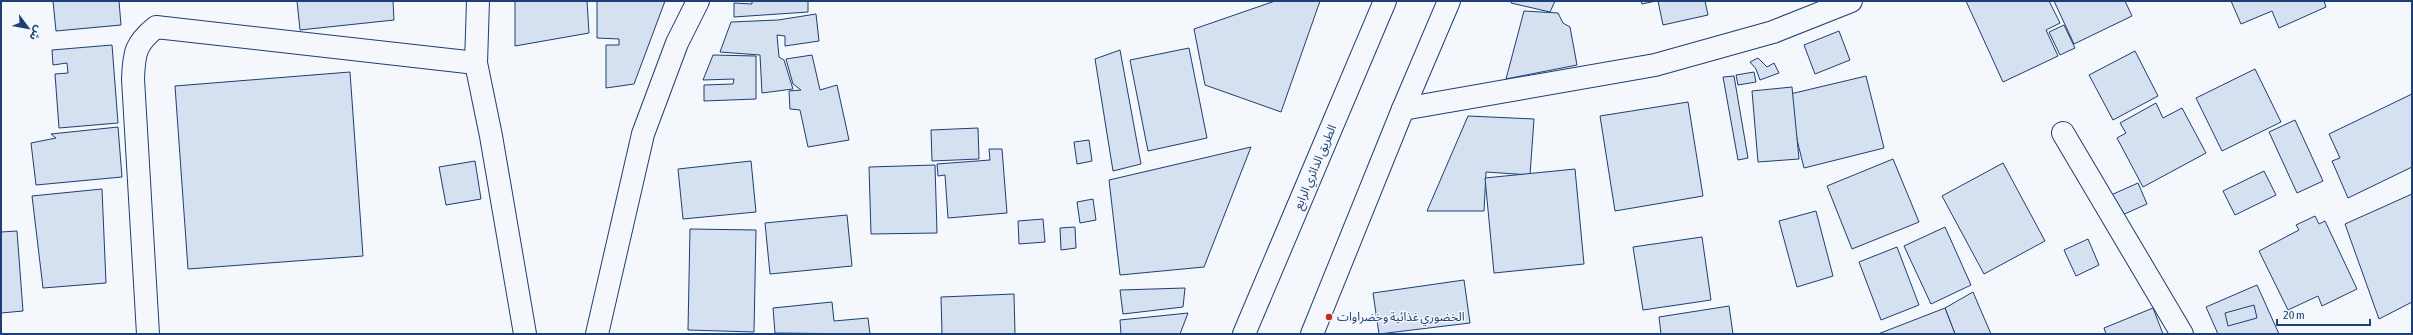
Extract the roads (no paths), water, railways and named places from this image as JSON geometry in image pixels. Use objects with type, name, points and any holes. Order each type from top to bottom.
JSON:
[{"type":"street","points":[[478,1],[476,63],[491,136],[525,334]]},
{"type":"street","points":[[597,334],[643,134],[677,43],[698,1]]},
{"type":"street","name":"الطريق الدائري الرابع","points":[[1244,334],[1385,1]]},
{"type":"street","points":[[1312,334],[1403,109],[1449,1]]},
{"type":"street","points":[[1403,109],[1655,65],[1773,32],[1851,1]]},
{"type":"street","points":[[148,334],[133,79],[134,56],[142,39],[156,28],[476,63]]},
{"type":"street","points":[[2063,133],[2182,334]]},
{"type":"place","name":"الخضوري غذائية وخضراوات","points":[[1329,317]]}]
